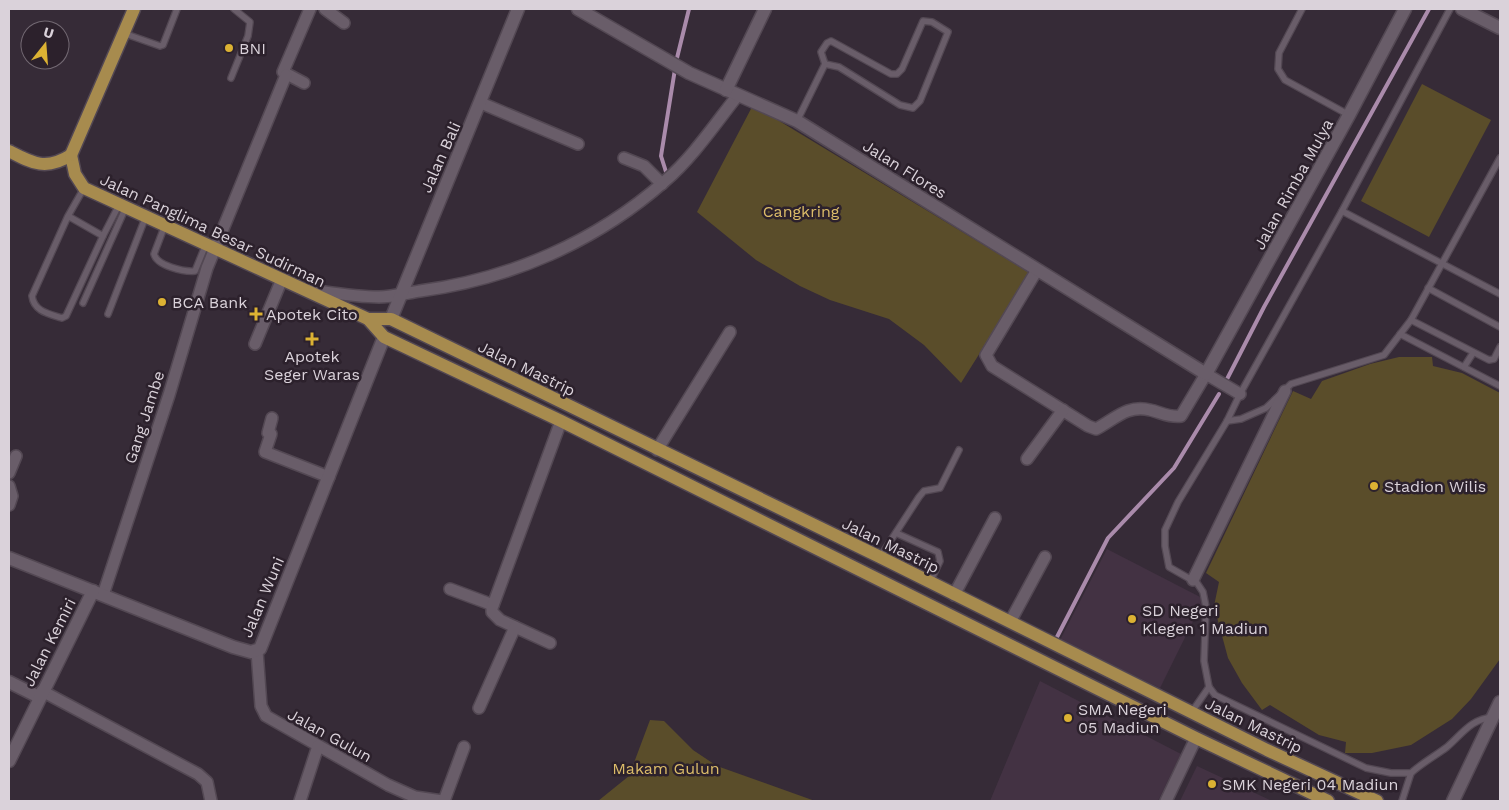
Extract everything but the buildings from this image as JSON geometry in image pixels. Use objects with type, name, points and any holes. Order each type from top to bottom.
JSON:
[{"type":"main road","points":[[9,151],[27,160],[48,165],[60,162],[71,156],[134,9]]},
{"type":"main road","name":"Jalan Panglima Besar Sudirman","points":[[71,156],[78,182],[84,188],[368,319],[384,336]]},
{"type":"main road","name":"Jalan Panglima Besar Sudirman","points":[[368,319],[391,319]]},
{"type":"main road","name":"Jalan Mastrip","points":[[391,319],[880,557],[1191,713],[1377,801]]},
{"type":"main road","name":"Jalan Mastrip","points":[[384,336],[561,421],[1196,738],[1328,801]]},
{"type":"main road","points":[[720,500],[728,483]]},
{"type":"street","name":"Gang Jambe","points":[[98,593],[210,246],[286,75],[283,71],[310,9]]},
{"type":"street","points":[[325,9],[344,23]]},
{"type":"street","name":"Jalan Bali","points":[[391,319],[518,9]]},
{"type":"street","name":"Jalan Flores","points":[[578,9],[689,72],[797,122],[1208,375]]},
{"type":"street","points":[[726,90],[765,9]]},
{"type":"street","name":"Jalan Rimba Mulya","points":[[1208,375],[1350,115],[1405,9]]},
{"type":"street","points":[[1462,9],[1500,28]]},
{"type":"street","points":[[286,75],[304,83]]},
{"type":"street","points":[[305,290],[380,297],[476,282],[511,272],[549,256],[616,218],[663,183],[679,168],[738,95]]},
{"type":"street","points":[[481,103],[578,144]]},
{"type":"street","points":[[624,158],[644,166],[663,183]]},
{"type":"street","points":[[1038,270],[986,356],[992,366],[1088,426],[1096,429],[1111,418],[1132,410],[1149,409],[1170,416],[1181,416],[1208,375],[1239,393]]},
{"type":"street","points":[[255,344],[282,279]]},
{"type":"street","points":[[657,450],[730,332]]},
{"type":"street","name":"Jalan Wuni","points":[[9,558],[233,647],[257,651],[263,646],[384,336]]},
{"type":"street","points":[[1193,580],[1285,390]]},
{"type":"street","points":[[1027,459],[1063,410]]},
{"type":"street","points":[[272,418],[268,433],[271,434],[265,452],[329,476]]},
{"type":"street","points":[[550,643],[514,627],[495,616],[492,612],[561,421]]},
{"type":"street","points":[[9,473],[16,456]]},
{"type":"street","points":[[9,486],[12,496],[9,505]]},
{"type":"street","points":[[954,595],[995,518]]},
{"type":"street","points":[[1010,622],[1045,557]]},
{"type":"street","points":[[450,588],[493,605]]},
{"type":"street","name":"Jalan Kemiri","points":[[9,761],[41,694],[98,593]]},
{"type":"street","points":[[479,708],[514,627]]},
{"type":"street","name":"Jalan Gulun","points":[[257,651],[262,711],[273,721],[414,799],[443,801]]},
{"type":"street","points":[[9,682],[41,694],[198,774],[207,782],[211,801]]},
{"type":"street","points":[[1453,801],[1500,702]]},
{"type":"street","points":[[1166,801],[1196,738]]},
{"type":"street","points":[[300,801],[318,746]]},
{"type":"street","points":[[443,801],[464,747]]},
{"type":"lane","points":[[123,34],[160,46],[163,45],[177,9]]},
{"type":"lane","points":[[231,78],[248,36],[250,22],[234,9]]},
{"type":"lane","points":[[1302,9],[1279,54],[1278,69],[1285,80],[1350,115]]},
{"type":"lane","points":[[1411,773],[1391,773],[1366,768],[1215,695],[1208,687],[1204,661],[1205,600],[1203,592],[1193,580],[1169,567],[1165,546],[1165,530],[1178,502],[1227,421],[1239,393],[1342,211],[1450,9]]},
{"type":"lane","points":[[797,122],[825,64],[821,52],[826,43],[831,41],[891,74],[897,74],[902,69],[923,22],[932,22],[948,32],[920,101],[913,108],[900,105],[839,66],[825,64]]},
{"type":"lane","points":[[1227,421],[1241,420],[1266,408],[1291,384],[1384,355],[1411,320],[1440,263],[1500,158]]},
{"type":"lane","points":[[84,188],[68,216],[32,296],[35,306],[43,312],[62,318],[66,316],[103,236],[123,206]]},
{"type":"lane","points":[[84,303],[123,206]]},
{"type":"lane","points":[[1342,211],[1500,294]]},
{"type":"lane","points":[[68,216],[103,236]]},
{"type":"lane","points":[[108,314],[146,216]]},
{"type":"lane","points":[[165,225],[154,254],[158,261],[187,272],[195,271],[210,246]]},
{"type":"lane","points":[[1428,288],[1500,327]]},
{"type":"lane","points":[[1411,320],[1492,361],[1500,347]]},
{"type":"lane","points":[[1400,334],[1500,386]]},
{"type":"lane","points":[[1464,367],[1473,353]]},
{"type":"lane","points":[[880,557],[924,491],[940,488],[960,450]]},
{"type":"lane","points":[[896,533],[938,552],[940,561],[930,582]]},
{"type":"lane","points":[[1191,713],[1208,687]]},
{"type":"lane","points":[[1402,801],[1411,773],[1447,746],[1471,724],[1482,718],[1493,718]]},
{"type":"shaded area","name":"SD Negeri Klegen 1 Madiun","points":[[1107,549],[1204,599],[1160,688],[1060,640]]},
{"type":"shaded area","name":"SMA Negeri 05 Madiun","points":[[1040,681],[1181,754],[1158,801],[990,801]]},
{"type":"shaded area","name":"SMK Negeri 04 Madiun","points":[[1197,766],[1272,801],[1180,801]]},
{"type":"green space","points":[[1422,84],[1491,120],[1429,237],[1361,201]]},
{"type":"green space","name":"Cangkring","points":[[753,105],[1030,273],[961,383],[924,345],[889,319],[830,300],[800,286],[756,260],[697,212]]},
{"type":"green space","name":"Stadion Wilis","points":[[1399,357],[1432,357],[1433,366],[1462,373],[1500,393],[1500,659],[1471,699],[1452,719],[1411,745],[1372,753],[1345,753],[1346,742],[1319,735],[1270,705],[1262,710],[1242,683],[1228,658],[1214,606],[1219,582],[1206,573],[1293,391],[1311,399],[1322,381],[1370,364]]},
{"type":"green space","name":"Makam Gulun","points":[[650,720],[664,721],[693,750],[717,766],[815,801],[598,801],[629,776]]},
{"type":"waterway","points":[[676,62],[689,9]]},
{"type":"waterway","points":[[1225,383],[1264,307],[1429,9]]},
{"type":"waterway","points":[[667,175],[661,156],[675,69]]},
{"type":"waterway","points":[[1057,637],[1108,538],[1174,468],[1219,394]]},
{"type":"place","name":"BNI","points":[[229,48]]},
{"type":"place","name":"BCA Bank","points":[[162,302]]},
{"type":"place","name":"Apotek Cito","points":[[256,314]]},
{"type":"place","name":"Apotek Seger Waras","points":[[312,339]]},
{"type":"place","name":"Stadion Wilis","points":[[1374,486]]},
{"type":"place","name":"SD Negeri Klegen 1 Madiun","points":[[1132,619]]},
{"type":"place","name":"SMA Negeri 05 Madiun","points":[[1068,718]]},
{"type":"place","name":"SMK Negeri 04 Madiun","points":[[1212,784]]}]
